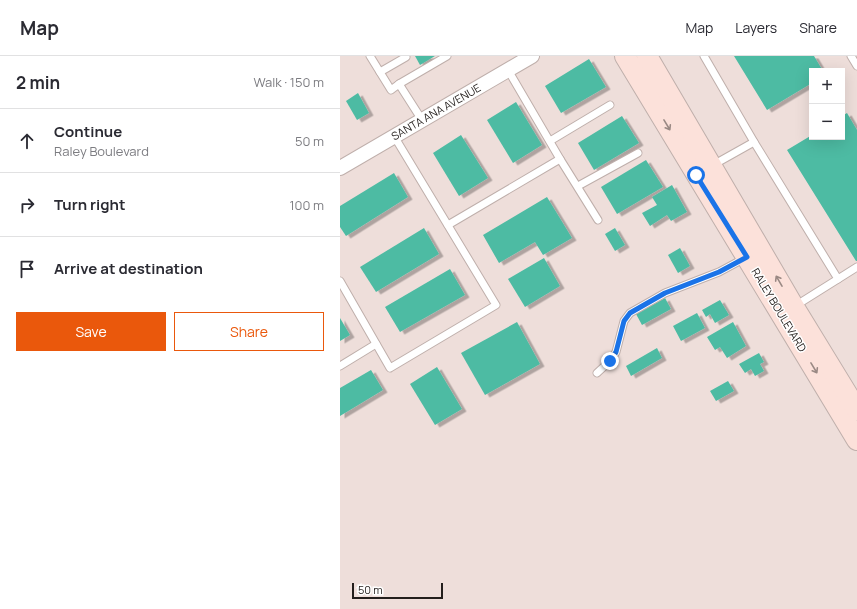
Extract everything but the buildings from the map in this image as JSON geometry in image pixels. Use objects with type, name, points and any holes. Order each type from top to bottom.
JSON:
[{"type":"street","name":"SANTA ANA AVENUE","points":[[341,166],[532,56]]},
{"type":"street","name":"RALEY BOULEVARD","points":[[625,56],[747,257],[787,310],[857,410]]},
{"type":"street","points":[[636,56],[662,99],[682,116]]},
{"type":"street","name":"RALEY BOULEVARD","points":[[648,56],[711,166],[857,440]]},
{"type":"lane","points":[[370,56],[391,90],[447,56]]},
{"type":"lane","points":[[704,56],[754,142],[838,279]]},
{"type":"lane","points":[[851,56],[857,66]]},
{"type":"lane","points":[[380,72],[406,57]]},
{"type":"lane","points":[[508,70],[560,159],[598,220]]},
{"type":"lane","points":[[399,84],[422,120]]},
{"type":"lane","points":[[550,142],[610,105]]},
{"type":"lane","points":[[340,281],[390,368],[496,305],[394,136]]},
{"type":"lane","points":[[711,166],[754,142]]},
{"type":"lane","points":[[578,186],[638,153]]},
{"type":"lane","points":[[448,225],[560,159]]},
{"type":"lane","points":[[597,373],[610,361],[616,352],[624,321],[630,313],[665,293],[719,272],[747,257]]},
{"type":"lane","points":[[787,310],[857,267]]},
{"type":"lane","points":[[340,366],[376,344]]},
{"type":"route","points":[[610,361],[616,352],[624,321],[630,313],[656,297],[719,272],[747,257],[696,175]]}]
